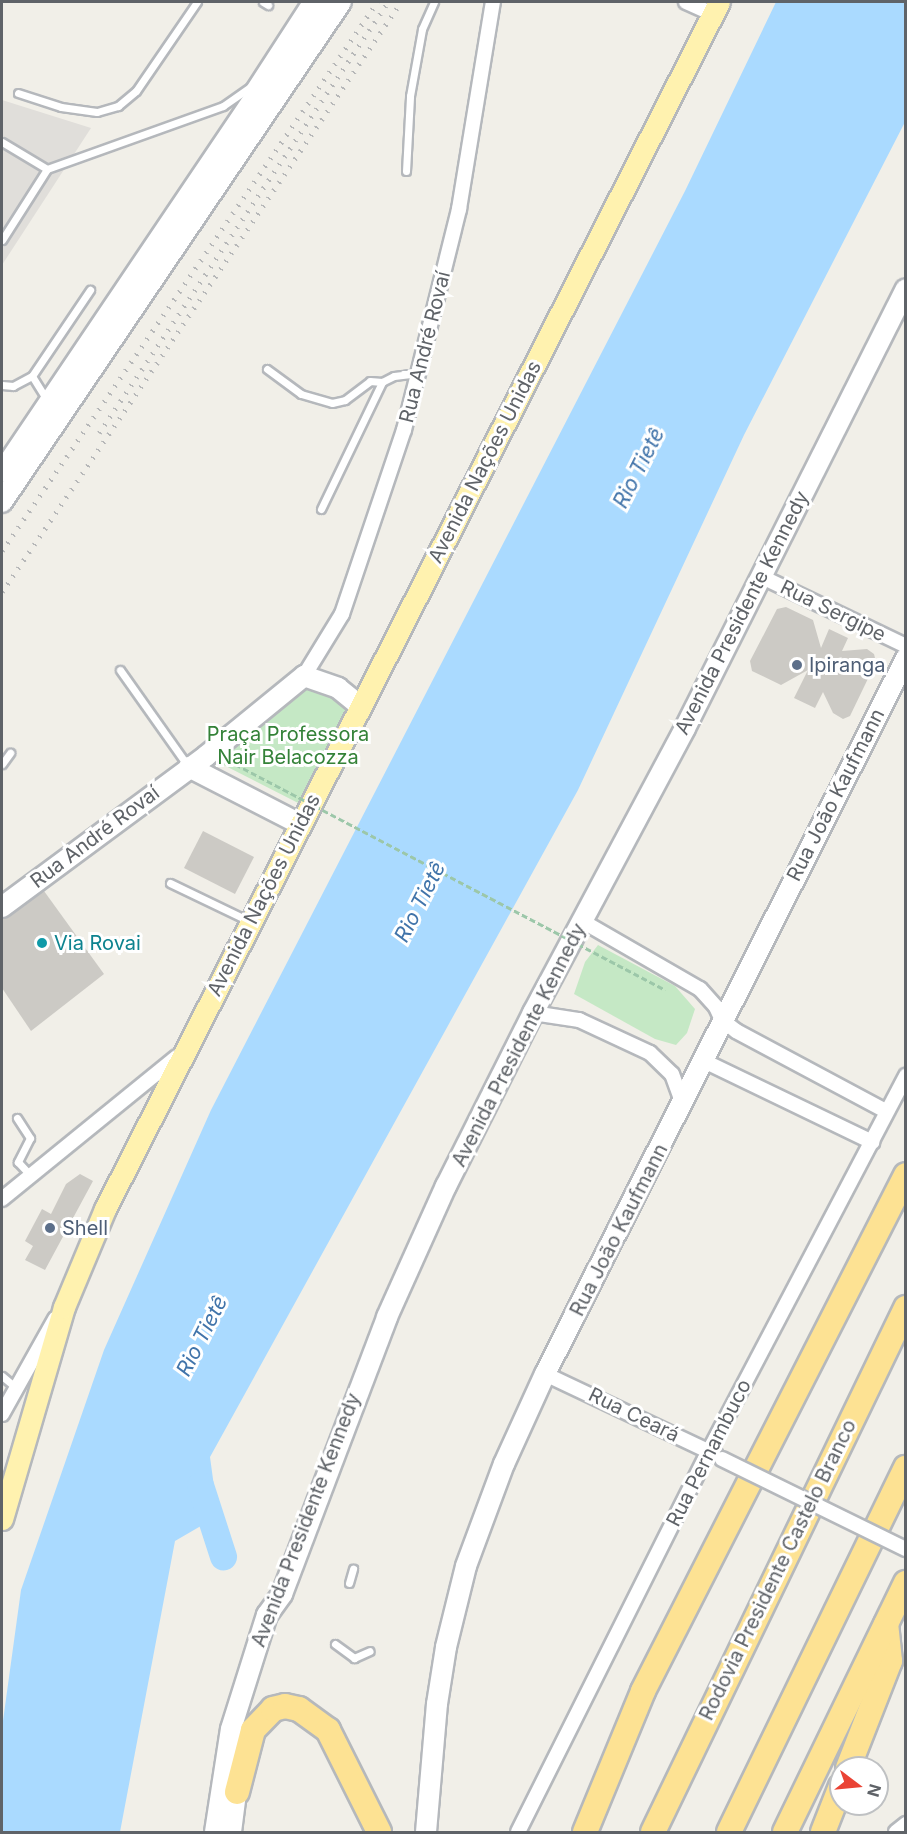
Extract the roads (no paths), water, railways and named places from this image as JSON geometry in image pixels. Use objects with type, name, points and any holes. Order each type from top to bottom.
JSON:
[{"type":"highway","points":[[585,1833],[608,1769],[643,1691],[906,1175]]},
{"type":"highway","name":"Rodovia Presidente Castelo Branco","points":[[653,1833],[906,1308]]},
{"type":"highway","points":[[729,1833],[906,1468]]},
{"type":"highway","points":[[785,1833],[906,1582]]},
{"type":"highway","points":[[853,1756],[890,1661],[886,1624]]},
{"type":"highway","points":[[237,1792],[253,1730],[273,1709],[285,1706],[299,1709],[328,1730],[379,1833]]},
{"type":"highway","points":[[823,1833],[830,1816]]},
{"type":"main road","points":[[2,472],[319,2]]},
{"type":"main road","points":[[2,502],[341,2]]},
{"type":"main road","name":"Avenida Nações Unidas","points":[[2,1519],[64,1307],[105,1209],[716,8]]},
{"type":"main road","name":"Avenida Presidente Kennedy","points":[[216,1833],[231,1729],[267,1615],[282,1594],[387,1317],[446,1186],[533,1013],[906,289]]},
{"type":"main road","name":"Rua João Kaufmann","points":[[426,1833],[437,1704],[455,1605],[484,1514],[544,1374],[683,1105],[722,1020],[906,658]]},
{"type":"main road","points":[[304,676],[338,688],[360,706]]},
{"type":"main road","name":"Rua André Rovaí","points":[[2,907],[189,767],[304,676]]},
{"type":"main road","points":[[189,767],[300,824]]},
{"type":"main road","points":[[231,1833],[244,1731],[279,1619],[282,1594]]},
{"type":"street","name":"Rua André Rovaí","points":[[304,676],[342,614],[419,373],[459,209],[493,2]]},
{"type":"street","points":[[686,2],[716,8]]},
{"type":"street","name":"Rua Sergipe","points":[[760,576],[906,646]]},
{"type":"street","points":[[582,921],[700,989],[716,1007],[722,1020],[886,1111]]},
{"type":"street","points":[[533,1013],[579,1020],[650,1053],[672,1074],[683,1105]]},
{"type":"street","points":[[2,1199],[184,1052]]},
{"type":"street","points":[[704,1061],[872,1142]]},
{"type":"street","name":"Rua Pernambuco","points":[[518,1833],[709,1451],[906,1076]]},
{"type":"street","points":[[2,1414],[37,1345],[64,1307]]},
{"type":"street","name":"Rua Ceará","points":[[544,1374],[709,1451],[906,1549]]},
{"type":"street","points":[[896,1833],[906,1824]]},
{"type":"lane","points":[[18,93],[61,107],[97,112],[118,106],[136,91],[197,2]]},
{"type":"lane","points":[[2,240],[47,169],[223,106],[250,87],[305,2]]},
{"type":"lane","points":[[406,171],[410,96],[422,29],[435,2]]},
{"type":"lane","points":[[2,142],[47,169]]},
{"type":"lane","points":[[2,385],[13,386],[32,376],[90,290]]},
{"type":"lane","points":[[267,369],[302,394],[332,404],[345,400],[370,381],[382,382],[394,376],[419,373]]},
{"type":"lane","points":[[32,376],[49,402]]},
{"type":"lane","points":[[321,509],[382,382]]},
{"type":"lane","points":[[120,670],[189,767]]},
{"type":"lane","points":[[2,764],[10,753]]},
{"type":"lane","points":[[170,883],[251,922]]},
{"type":"lane","points":[[17,1118],[30,1138],[18,1162],[31,1176]]},
{"type":"lane","points":[[2,1376],[15,1387]]},
{"type":"lane","points":[[349,1583],[353,1569]]},
{"type":"lane","points":[[335,1644],[354,1658],[370,1651]]},
{"type":"water","name":"Rio Tietê","points":[[776,2],[905,2],[905,122],[744,435],[578,790],[210,1457],[218,1516],[175,1541],[120,1832],[2,1832],[2,1728],[21,1590],[104,1350],[211,1110],[685,191]]},
{"type":"waterway","points":[[200,1485],[223,1556]]},
{"type":"railway","points":[[2,551],[377,2]]},
{"type":"railway","points":[[99,433],[388,2]]},
{"type":"railway","points":[[2,592],[401,2]]},
{"type":"place","name":"Ipiranga","points":[[797,665]]},
{"type":"place","name":"Via Rovai","points":[[42,943]]},
{"type":"place","name":"Shell","points":[[50,1228]]},
{"type":"park label","name":"Praça Professora Nair Belacozza","points":[[288,746]]}]
